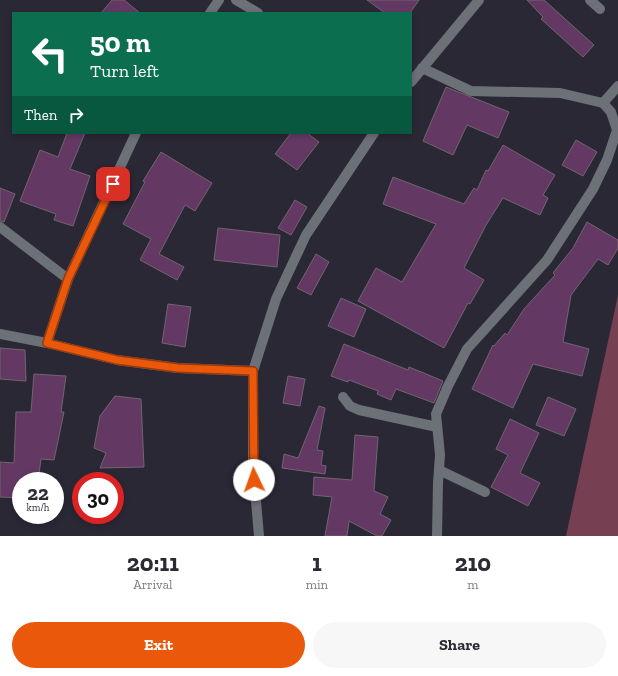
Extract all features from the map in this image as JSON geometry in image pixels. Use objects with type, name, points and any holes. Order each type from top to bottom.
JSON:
[{"type":"street","points":[[211,12],[219,0]]},
{"type":"street","points":[[236,0],[256,12]]},
{"type":"street","points":[[412,81],[479,0]]},
{"type":"street","points":[[590,0],[600,10]]},
{"type":"street","points":[[422,68],[471,91],[560,93],[603,103],[611,112],[617,130],[608,160],[593,189],[547,260],[468,349],[448,386],[436,414],[440,455],[437,536]]},
{"type":"street","points":[[603,103],[618,86]]},
{"type":"street","points":[[47,343],[68,279],[136,134]]},
{"type":"street","points":[[259,536],[253,466],[253,371],[276,299],[306,235],[373,134]]},
{"type":"street","points":[[0,228],[68,279]]},
{"type":"street","points":[[0,334],[47,343],[117,360],[178,368],[253,371]]},
{"type":"street","points":[[343,397],[350,406],[359,410],[437,427]]},
{"type":"street","points":[[440,470],[485,492]]},
{"type":"shaded area","points":[[618,295],[618,536],[566,536]]},
{"type":"building","points":[[112,0],[124,0],[139,12],[102,12]]},
{"type":"building","points":[[367,0],[419,0],[411,12],[384,12]]},
{"type":"building","points":[[527,0],[544,0],[594,45],[583,57],[541,19],[543,17]]},
{"type":"building","points":[[446,87],[509,112],[498,138],[467,125],[453,155],[423,141]]},
{"type":"building","points":[[67,134],[85,134],[70,169],[90,176],[73,226],[54,220],[56,214],[20,201],[40,150],[58,157]]},
{"type":"building","points":[[290,134],[308,134],[319,142],[297,170],[275,154]]},
{"type":"building","points":[[576,140],[597,152],[583,176],[562,165]]},
{"type":"building","points":[[503,145],[555,175],[543,195],[548,198],[540,215],[503,198],[486,225],[464,268],[484,280],[470,304],[468,303],[444,348],[358,301],[376,268],[402,282],[436,224],[383,204],[393,177],[464,204],[474,188],[477,190],[486,170],[488,171]]},
{"type":"building","points":[[161,152],[212,183],[195,211],[185,205],[159,254],[184,267],[177,280],[140,260],[151,239],[123,224],[145,182],[143,181]]},
{"type":"building","points":[[0,188],[15,194],[4,222],[0,221]]},
{"type":"building","points":[[295,200],[307,207],[291,235],[278,228]]},
{"type":"building","points":[[587,222],[618,240],[618,248],[608,265],[598,259],[571,295],[563,342],[589,349],[582,376],[533,364],[513,408],[472,389],[493,345],[494,346],[505,333],[507,335],[524,309],[555,275],[553,273],[573,248]]},
{"type":"building","points":[[218,228],[280,235],[277,267],[214,260]]},
{"type":"building","points":[[316,254],[329,262],[311,295],[297,288]]},
{"type":"building","points":[[341,298],[366,309],[354,337],[328,326]]},
{"type":"building","points":[[168,304],[191,307],[185,347],[162,343]]},
{"type":"building","points":[[344,344],[408,370],[409,367],[443,381],[434,403],[396,389],[391,400],[377,394],[378,391],[349,380],[348,382],[331,376]]},
{"type":"building","points":[[0,348],[25,350],[26,381],[0,379]]},
{"type":"building","points":[[34,374],[66,376],[61,412],[64,412],[54,460],[41,459],[39,472],[12,472],[12,498],[0,497],[0,462],[14,463],[16,412],[31,412]]},
{"type":"building","points":[[288,376],[305,379],[300,406],[283,403]]},
{"type":"building","points":[[115,396],[141,399],[144,467],[100,468],[106,453],[94,448],[100,416]]},
{"type":"building","points":[[548,397],[576,409],[564,436],[536,425]]},
{"type":"building","points":[[319,406],[325,408],[317,450],[323,451],[321,465],[326,466],[325,474],[282,468],[284,454],[298,458]]},
{"type":"building","points":[[510,419],[539,433],[520,473],[540,483],[528,506],[491,487],[508,455],[496,449]]},
{"type":"building","points":[[355,435],[378,437],[374,491],[388,497],[380,514],[391,520],[382,536],[377,536],[349,521],[347,536],[325,536],[332,497],[313,495],[314,477],[352,480]]},
{"type":"route","points":[[113,184],[68,279],[47,343],[117,360],[178,368],[253,371],[254,480]]}]
